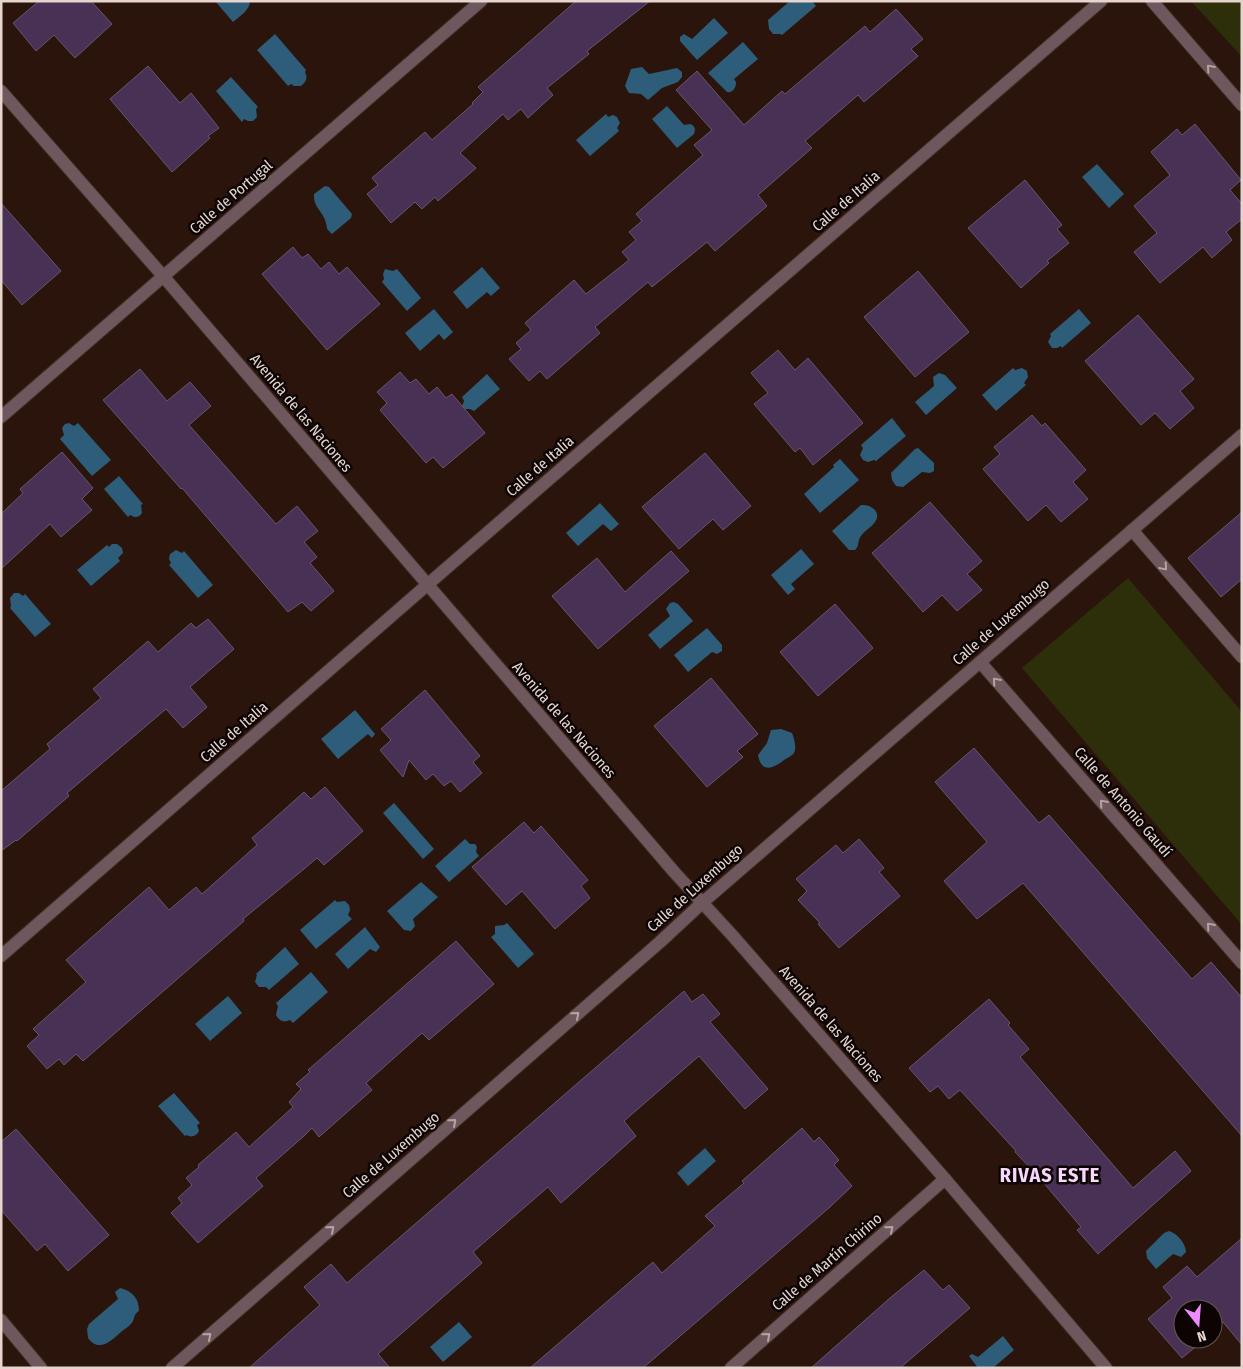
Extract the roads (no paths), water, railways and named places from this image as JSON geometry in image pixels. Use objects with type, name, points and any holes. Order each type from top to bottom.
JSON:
[{"type":"street","name":"Calle de Portugal","points":[[1,417],[206,241],[466,6],[481,1]]},
{"type":"street","name":"Calle de Italia","points":[[1,956],[1100,1]]},
{"type":"street","points":[[1152,1],[1242,105]]},
{"type":"street","name":"Avenida de las Naciones","points":[[1,91],[163,276],[702,903],[945,1179],[1106,1368]]},
{"type":"street","name":"Calle de Luxembugo","points":[[172,1368],[660,942],[702,903],[1242,435]]},
{"type":"street","points":[[1132,530],[1242,657]]},
{"type":"street","name":"Calle de Antonio Gaudí","points":[[980,662],[1242,962]]},
{"type":"street","name":"Calle de Martín Chirino","points":[[731,1368],[945,1179]]},
{"type":"street","points":[[1,1320],[41,1368]]},
{"type":"water","points":[[215,1],[250,1],[250,4],[233,22]]},
{"type":"water","points":[[790,1],[812,1],[816,6],[782,35],[773,34],[769,29],[768,20]]},
{"type":"water","points":[[714,18],[728,33],[697,60],[680,41],[680,37],[684,34],[692,39]]},
{"type":"water","points":[[275,34],[306,70],[306,80],[301,86],[291,84],[288,86],[257,50]]},
{"type":"water","points":[[743,42],[758,59],[734,79],[736,82],[735,88],[731,92],[727,92],[708,73]]},
{"type":"water","points":[[642,67],[649,74],[677,68],[682,72],[682,77],[678,82],[662,88],[648,100],[641,94],[629,93],[625,86],[631,69]]},
{"type":"water","points":[[231,77],[258,107],[256,109],[257,117],[253,121],[244,119],[242,122],[216,91]]},
{"type":"water","points":[[667,106],[684,125],[692,125],[695,129],[694,134],[677,148],[652,119]]},
{"type":"water","points":[[606,114],[608,117],[613,115],[617,117],[620,123],[617,128],[619,131],[590,156],[576,140]]},
{"type":"water","points":[[1097,164],[1124,194],[1109,208],[1082,177]]},
{"type":"water","points":[[325,186],[329,187],[352,214],[351,218],[332,234],[327,229],[324,218],[314,199],[314,194]]},
{"type":"water","points":[[482,267],[500,288],[491,296],[487,292],[467,309],[453,292]]},
{"type":"water","points":[[385,269],[393,271],[397,269],[421,298],[407,311],[382,282]]},
{"type":"water","points":[[434,309],[453,332],[444,340],[439,334],[420,351],[405,333]]},
{"type":"water","points":[[1079,309],[1091,323],[1062,348],[1061,346],[1052,348],[1048,342],[1050,334]]},
{"type":"water","points":[[1013,368],[1015,370],[1022,368],[1027,371],[1028,377],[1024,383],[1026,385],[996,411],[982,395]]},
{"type":"water","points":[[939,373],[945,375],[957,388],[926,415],[915,402],[934,386],[933,377]]},
{"type":"water","points":[[487,374],[500,389],[474,411],[465,409],[462,406],[464,401],[462,397]]},
{"type":"water","points":[[892,418],[906,436],[876,461],[868,462],[863,460],[860,455],[863,448],[861,445]]},
{"type":"water","points":[[69,423],[74,426],[78,423],[111,460],[92,476],[60,439],[64,435],[62,428],[65,424]]},
{"type":"water","points":[[918,448],[934,463],[934,471],[930,473],[922,472],[903,487],[896,486],[892,480],[891,473]]},
{"type":"water","points":[[840,459],[859,480],[820,513],[804,494],[834,467],[833,465]]},
{"type":"water","points":[[119,476],[143,504],[141,505],[142,513],[138,517],[130,515],[128,517],[104,489]]},
{"type":"water","points":[[600,503],[619,524],[611,531],[603,524],[578,546],[566,533]]},
{"type":"water","points":[[861,505],[872,507],[876,512],[877,518],[874,524],[861,536],[855,550],[849,550],[832,531]]},
{"type":"water","points":[[112,544],[117,544],[122,548],[123,553],[118,558],[120,561],[91,586],[77,570],[107,545],[109,547]]},
{"type":"water","points":[[801,549],[814,564],[791,584],[795,589],[788,595],[771,575]]},
{"type":"water","points":[[176,550],[182,553],[184,551],[213,585],[198,598],[169,565],[171,563],[169,559],[170,554]]},
{"type":"water","points":[[14,593],[19,593],[23,596],[25,594],[51,624],[35,637],[10,608],[10,598]]},
{"type":"water","points":[[674,602],[693,621],[660,649],[648,635],[670,616],[666,609],[670,603]]},
{"type":"water","points":[[707,628],[722,645],[722,651],[717,654],[712,652],[688,672],[674,655]]},
{"type":"water","points":[[355,710],[375,734],[372,738],[368,734],[338,759],[321,739]]},
{"type":"water","points":[[781,729],[792,733],[795,751],[776,766],[765,767],[762,765],[758,755],[767,743],[771,730]]},
{"type":"water","points":[[394,803],[434,849],[423,859],[383,813]]},
{"type":"water","points":[[465,839],[470,844],[475,844],[477,847],[476,852],[479,856],[449,882],[435,866]]},
{"type":"water","points":[[421,882],[438,897],[413,919],[415,926],[411,931],[404,930],[387,911]]},
{"type":"water","points":[[335,900],[337,902],[345,901],[349,905],[348,915],[352,919],[316,949],[300,930]]},
{"type":"water","points":[[507,923],[534,954],[518,968],[491,937],[495,934],[495,926]]},
{"type":"water","points":[[365,927],[380,947],[376,952],[370,949],[348,969],[335,954]]},
{"type":"water","points":[[285,947],[299,964],[269,990],[266,987],[259,987],[255,982],[256,974]]},
{"type":"water","points":[[311,972],[328,992],[293,1023],[290,1020],[280,1020],[276,1015],[278,1006],[276,1003]]},
{"type":"water","points":[[228,996],[242,1013],[210,1041],[195,1024]]},
{"type":"water","points":[[174,1093],[200,1123],[197,1125],[199,1131],[195,1135],[185,1136],[158,1106]]},
{"type":"water","points":[[705,1148],[716,1161],[688,1186],[677,1173]]},
{"type":"water","points":[[1169,1231],[1180,1239],[1186,1252],[1181,1257],[1173,1254],[1156,1269],[1147,1258],[1146,1251],[1164,1233]]},
{"type":"water","points":[[120,1288],[134,1296],[138,1302],[139,1311],[135,1314],[131,1324],[113,1339],[105,1344],[96,1345],[88,1338],[87,1329],[89,1324],[118,1299],[115,1292]]},
{"type":"water","points":[[459,1322],[472,1337],[443,1362],[430,1347]]},
{"type":"water","points":[[1003,1336],[1014,1350],[993,1368],[978,1368],[969,1356],[972,1354],[978,1357]]},
{"type":"district","name":"RIVAS ESTE","points":[[1050,1175]]}]
